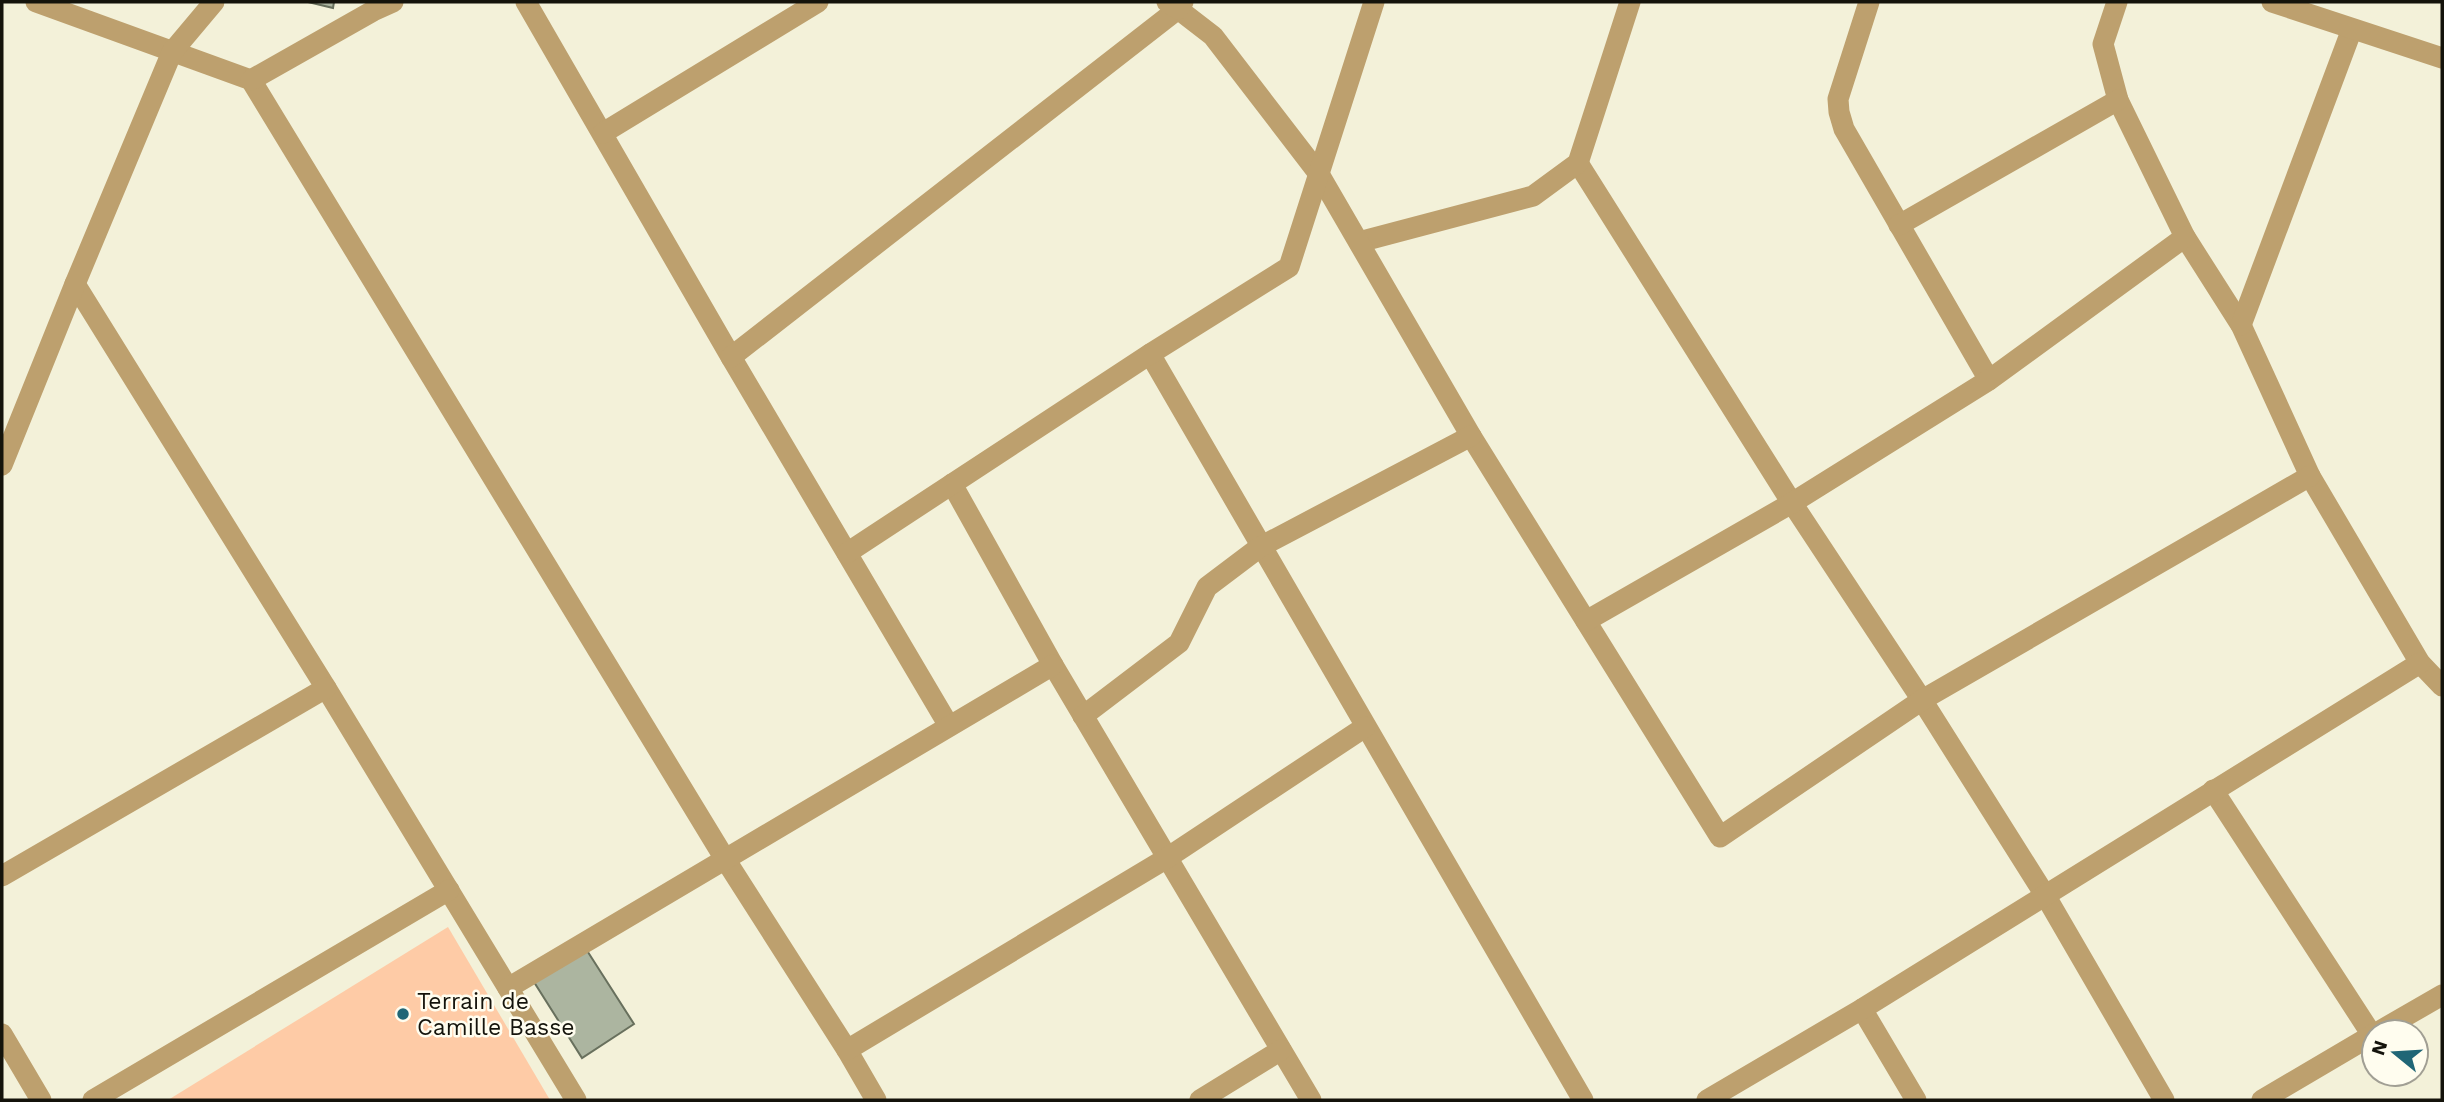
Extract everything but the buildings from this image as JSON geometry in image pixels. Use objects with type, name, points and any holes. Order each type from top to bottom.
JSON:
[{"type":"street","points":[[36,2],[251,80],[725,859],[877,1100]]},
{"type":"street","points":[[2,465],[172,52],[214,2]]},
{"type":"street","points":[[251,80],[393,2]]},
{"type":"street","points":[[526,2],[731,358],[949,726]]},
{"type":"street","points":[[603,133],[818,2]]},
{"type":"street","points":[[847,553],[1150,354],[1289,267],[1374,2]]},
{"type":"street","points":[[1359,242],[1533,197],[1578,163],[1630,2]]},
{"type":"street","points":[[1869,2],[1838,99],[1844,129],[1989,380]]},
{"type":"street","points":[[2117,2],[2103,44],[2119,100],[2185,237],[2241,324],[2310,476],[2420,663],[2442,686]]},
{"type":"street","points":[[2272,2],[2442,58]]},
{"type":"street","points":[[731,358],[1176,4],[1213,36],[1319,174],[1471,436],[1720,837],[1922,700],[2310,476]]},
{"type":"street","points":[[2241,324],[2352,29]]},
{"type":"street","points":[[1899,225],[2119,100]]},
{"type":"street","points":[[1578,163],[1792,503],[1922,700],[2045,895],[2164,1100]]},
{"type":"street","points":[[1586,621],[1792,503],[1989,380],[2185,237]]},
{"type":"street","points":[[75,284],[326,688],[576,1100]]},
{"type":"street","points":[[1150,354],[1583,1100]]},
{"type":"street","points":[[1083,716],[1179,643],[1206,587],[1260,547],[1471,436]]},
{"type":"street","points":[[952,484],[1053,665],[1311,1100]]},
{"type":"street","points":[[1707,1100],[1862,1009],[2420,663]]},
{"type":"street","points":[[508,988],[1053,665]]},
{"type":"street","points":[[2,876],[326,688]]},
{"type":"street","points":[[847,1050],[1167,858],[1365,727]]},
{"type":"street","points":[[2213,790],[2364,1018]]},
{"type":"street","points":[[93,1100],[449,890]]},
{"type":"street","points":[[2402,1018],[2442,995]]},
{"type":"street","points":[[1862,1009],[1916,1100]]},
{"type":"street","points":[[2,1034],[41,1100]]},
{"type":"street","points":[[2262,1100],[2360,1043]]},
{"type":"street","points":[[1200,1100],[1281,1050]]},
{"type":"shaded area","name":"Terrain de Camille Basse","points":[[448,927],[550,1100],[168,1100]]},
{"type":"place","name":"Terrain de Camille Basse","points":[[403,1014]]}]
